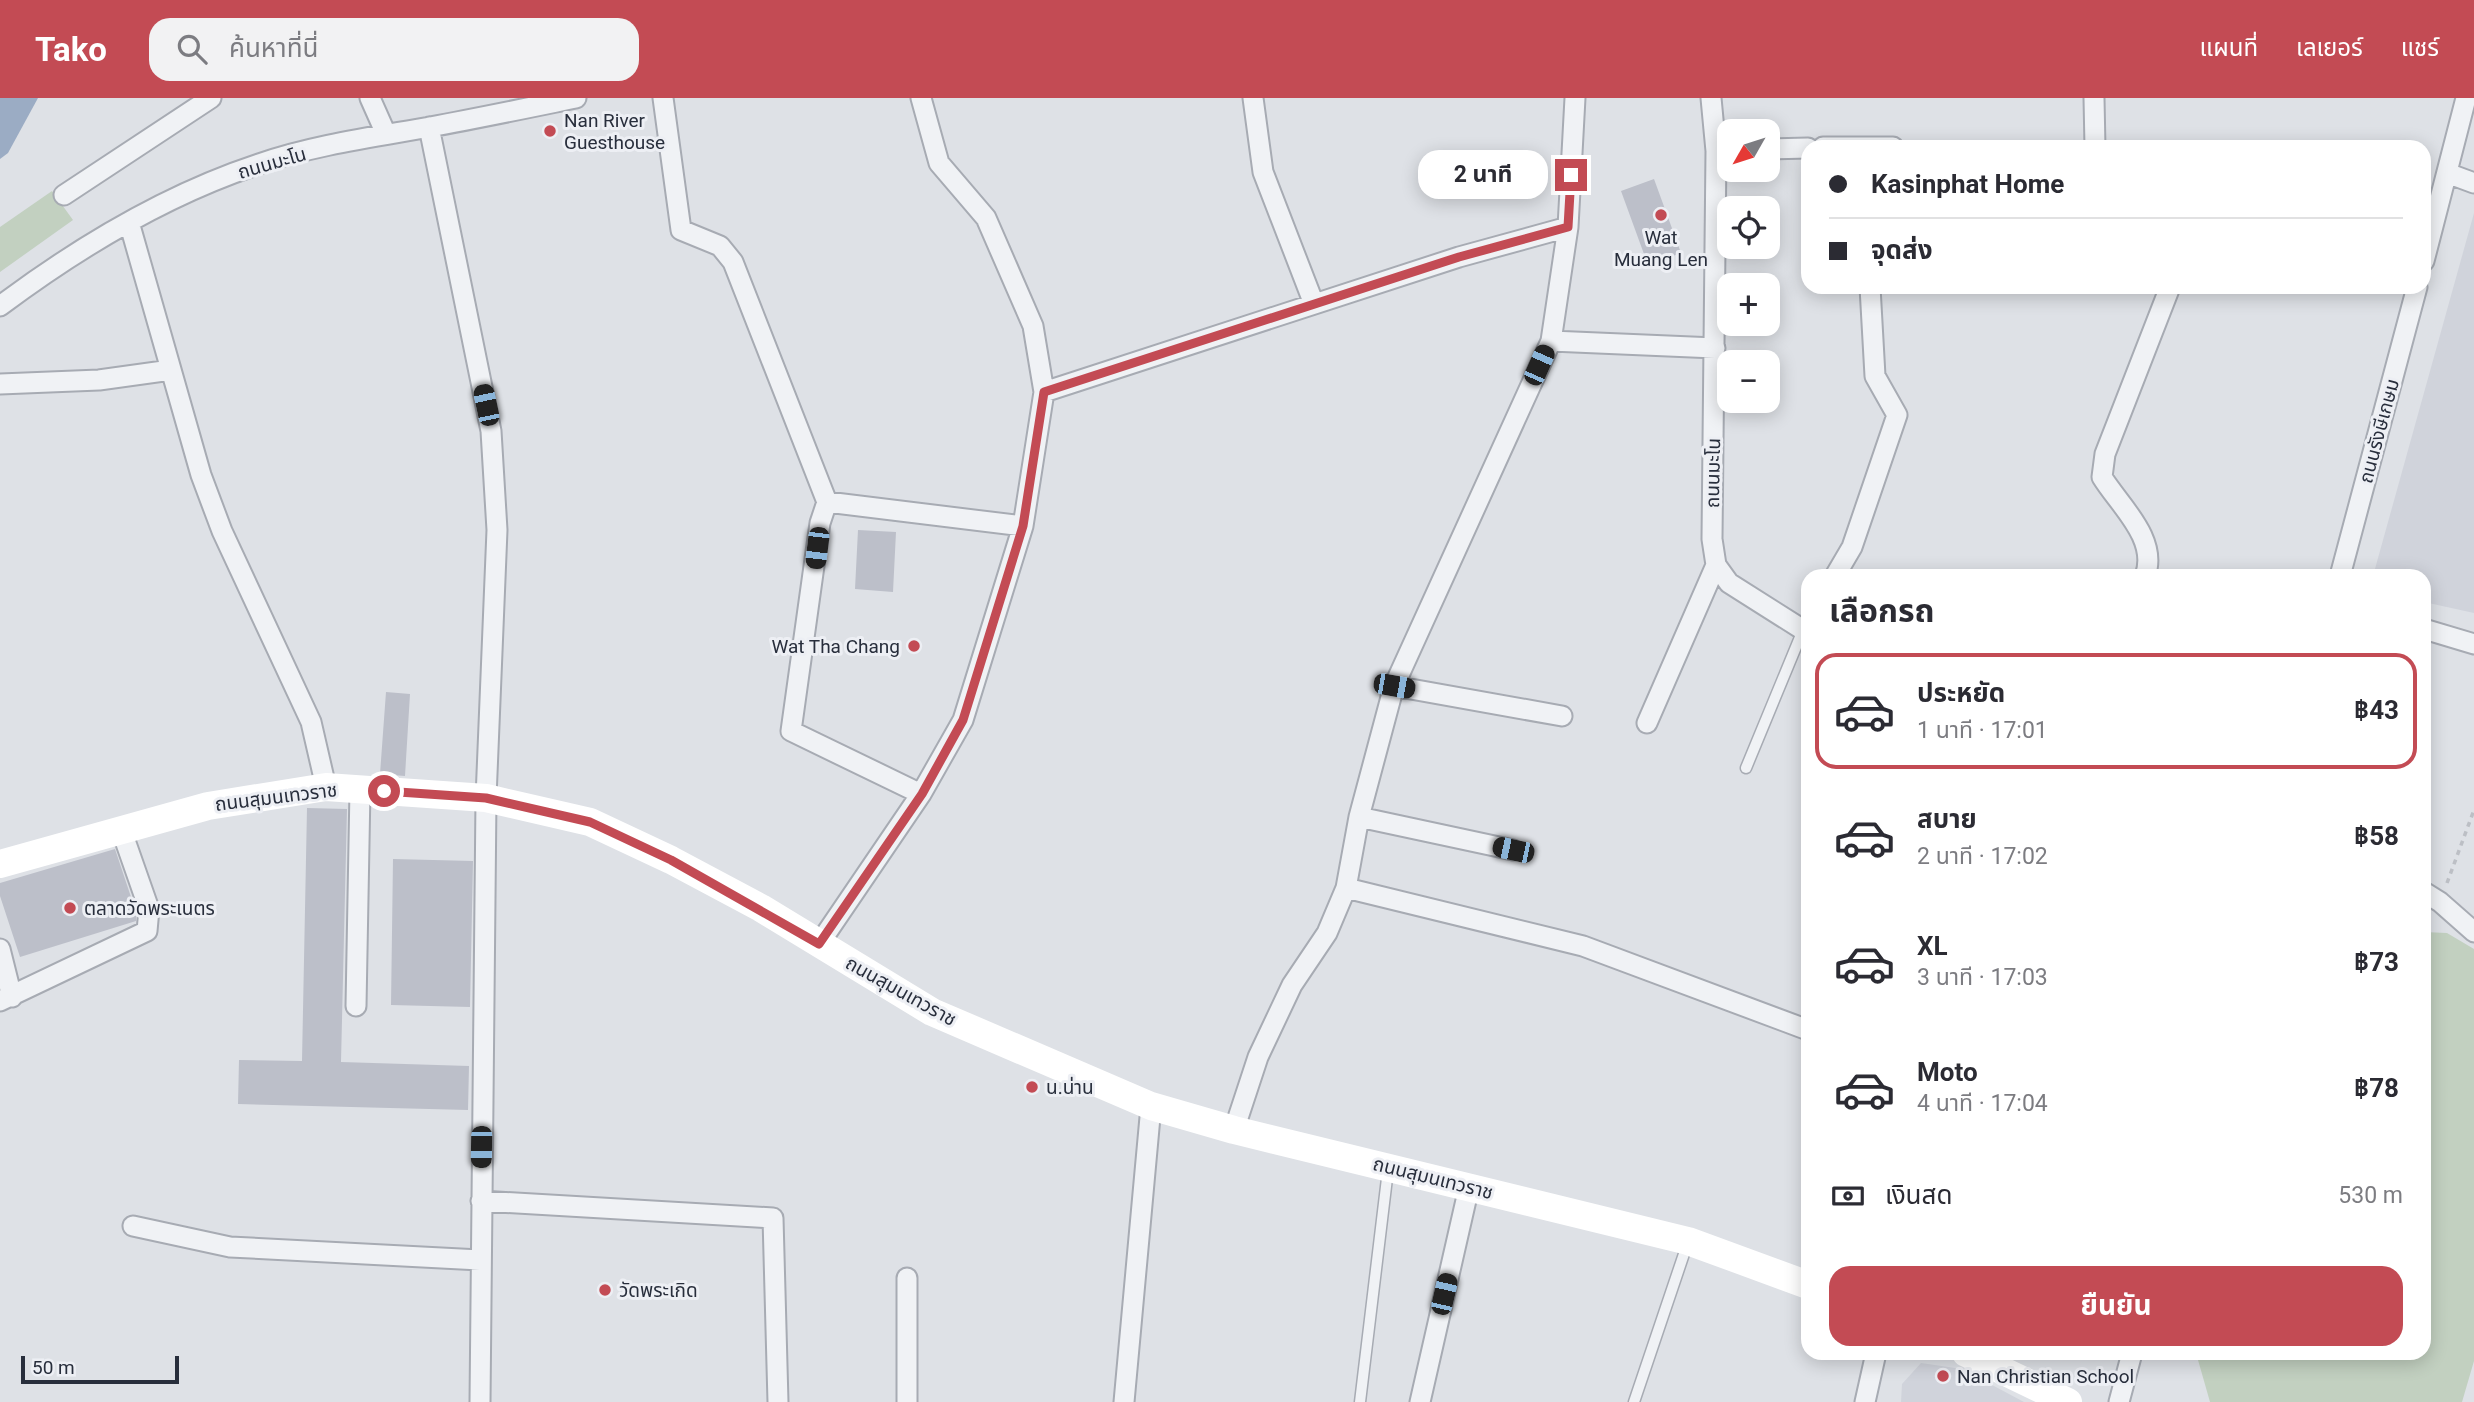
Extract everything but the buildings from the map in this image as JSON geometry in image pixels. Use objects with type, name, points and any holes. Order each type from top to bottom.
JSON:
[{"type":"street","points":[[64,195],[211,98]]},
{"type":"street","points":[[370,98],[386,134]]},
{"type":"street","name":"ถนนมะโน","points":[[0,306],[60,261],[129,222],[191,190],[261,163],[386,134],[576,98]]},
{"type":"street","points":[[663,98],[681,230],[720,246],[733,262],[827,502],[820,523],[791,731],[922,794]]},
{"type":"street","points":[[819,944],[922,794],[963,720],[1023,526],[1044,392],[1033,326],[986,218],[939,163],[921,98]]},
{"type":"street","points":[[1253,98],[1263,172],[1314,304]]},
{"type":"street","points":[[1234,1130],[1258,1057],[1292,985],[1327,933],[1346,888],[1359,817],[1394,686],[1550,341],[1568,227],[1575,98]]},
{"type":"street","name":"ถนนมะโน","points":[[1711,98],[1717,124]]},
{"type":"street","points":[[2094,98],[2095,140]]},
{"type":"street","points":[[2431,234],[2466,98]]},
{"type":"street","points":[[429,127],[491,431],[497,530],[486,798],[480,1402]]},
{"type":"street","points":[[1780,149],[1801,148]]},
{"type":"street","points":[[2447,173],[2474,183]]},
{"type":"street","name":"ถนนมะโน","points":[[1716,565],[1712,539],[1715,348],[1722,182]]},
{"type":"street","points":[[129,222],[201,475],[222,531],[311,722],[326,787]]},
{"type":"street","points":[[1044,392],[1459,257],[1568,227]]},
{"type":"street","points":[[1839,569],[1852,547],[1897,415],[1875,376],[1871,294]]},
{"type":"street","points":[[2145,569],[2147,547],[2143,538],[2102,477],[2105,454],[2167,294]]},
{"type":"street","name":"ถนนรังษีเกษม","points":[[2342,569],[2415,294]]},
{"type":"street","points":[[1550,341],[1715,348]]},
{"type":"street","points":[[0,384],[99,380],[171,370]]},
{"type":"street","points":[[827,502],[1023,526]]},
{"type":"street","points":[[1716,565],[1729,583],[1801,626]]},
{"type":"street","points":[[1647,723],[1716,565]]},
{"type":"street","points":[[2431,631],[2474,643]]},
{"type":"street","points":[[1394,686],[1562,716]]},
{"type":"street","name":"ถนนสุมนเทวราช","points":[[0,864],[208,806],[326,787],[486,798],[590,822],[671,860],[932,1012],[1152,1106],[1234,1130],[1688,1241],[1801,1282]]},
{"type":"street","points":[[356,1006],[360,789]]},
{"type":"street","points":[[1359,817],[1513,850]]},
{"type":"street","points":[[0,949],[6,999],[147,931],[149,909],[121,829]]},
{"type":"street","points":[[1346,888],[1583,946],[1801,1027]]},
{"type":"street","points":[[2432,897],[2474,932]]},
{"type":"street","points":[[1124,1402],[1152,1106]]},
{"type":"street","points":[[1420,1402],[1469,1187]]},
{"type":"street","points":[[481,1200],[773,1217],[778,1402]]},
{"type":"street","points":[[134,1226],[230,1247],[480,1261]]},
{"type":"street","points":[[906,1402],[907,1278]]},
{"type":"street","points":[[1866,1402],[1875,1360]]},
{"type":"street","points":[[1981,1360],[2068,1402]]},
{"type":"street","points":[[2119,1402],[2130,1360]]},
{"type":"lane","points":[[1746,768],[1801,641]]},
{"type":"lane","points":[[1360,1402],[1388,1166]]},
{"type":"lane","points":[[1634,1402],[1688,1241]]},
{"type":"path","points":[[2432,897],[2474,810]]},
{"type":"shaded area","points":[[2474,213],[2474,613],[2431,604],[2431,569],[2375,569]]},
{"type":"shaded area","name":"Nan Christian School","points":[[1921,1363],[1962,1369],[2024,1402],[1901,1402],[1902,1384]]},
{"type":"green space","points":[[52,191],[73,220],[0,272],[0,227]]},
{"type":"green space","points":[[2431,932],[2447,933],[2474,949],[2474,1361],[2462,1402],[2210,1402],[2198,1360],[2431,1360]]},
{"type":"water","points":[[0,98],[38,98],[8,153],[0,159]]},
{"type":"place","name":"Nan River Guesthouse","points":[[550,131]]},
{"type":"place","name":"Wat Muang Len","points":[[1661,215]]},
{"type":"place","name":"Wat Tha Chang","points":[[914,646]]},
{"type":"place","name":"ตลาดวัดพระเนตร","points":[[70,908]]},
{"type":"place","name":"น.น่าน","points":[[1032,1087]]},
{"type":"place","name":"วัดพระเกิด","points":[[605,1290]]},
{"type":"place","name":"Nan Christian School","points":[[1943,1376]]},
{"type":"route","points":[[384,791],[486,798],[590,822],[671,860],[761,908],[819,944],[922,794],[963,720],[1023,526],[1044,392],[1459,257],[1568,227],[1571,175]]}]
